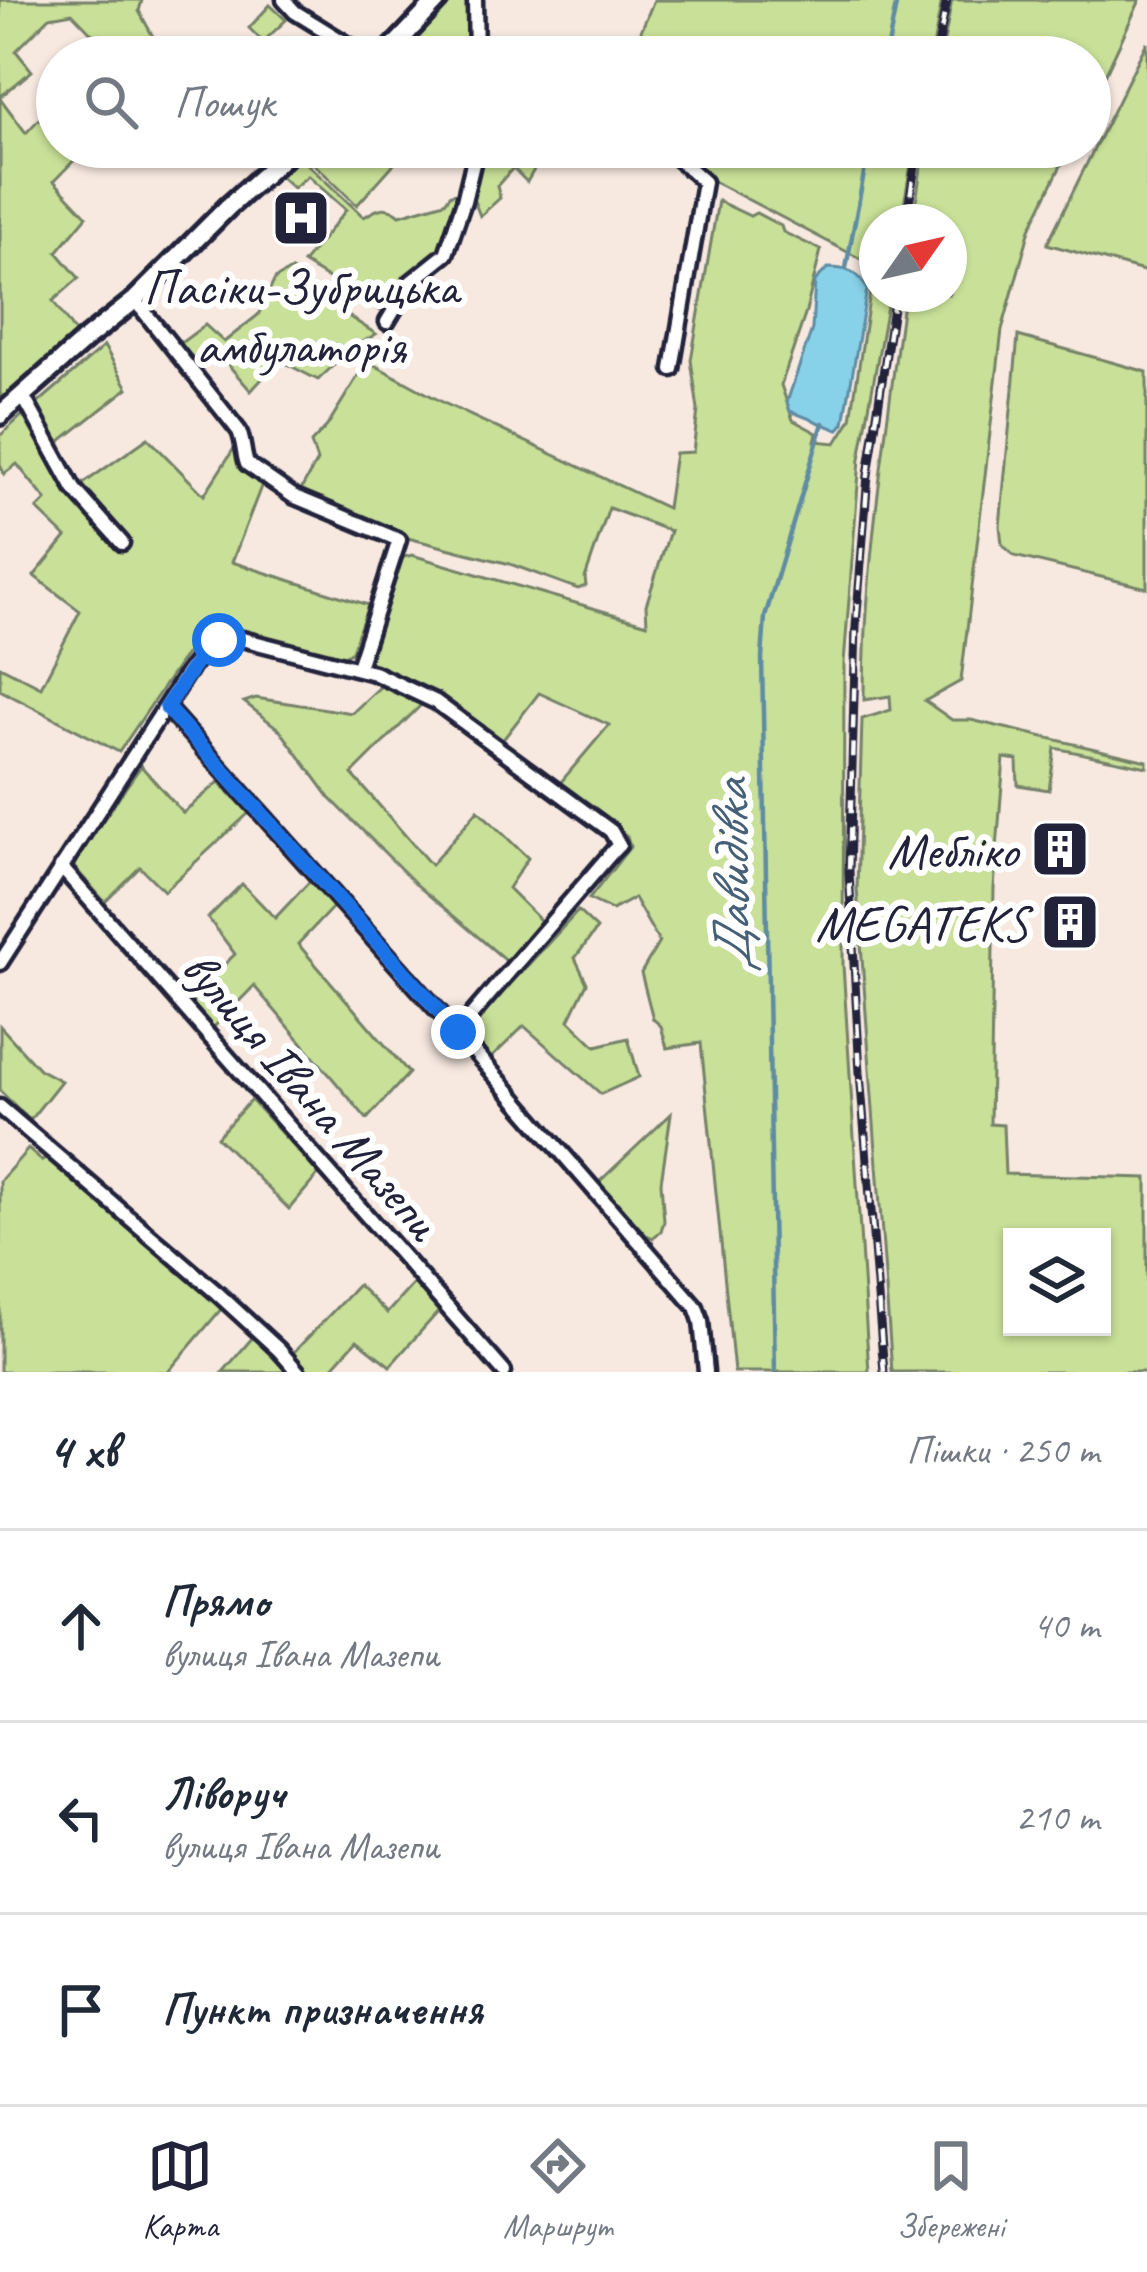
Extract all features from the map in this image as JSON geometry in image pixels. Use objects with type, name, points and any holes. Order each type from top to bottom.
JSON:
[{"type":"main road","points":[[404,36],[438,0]]},
{"type":"main road","points":[[0,415],[135,301],[272,168]]},
{"type":"street","points":[[284,0],[334,36]]},
{"type":"street","points":[[475,0],[476,36]]},
{"type":"street","points":[[386,322],[411,282],[446,254],[472,168]]},
{"type":"street","points":[[672,369],[704,182],[688,168]]},
{"type":"street","points":[[135,301],[239,431],[247,464],[293,496],[399,540],[358,668]]},
{"type":"street","points":[[23,396],[74,489],[122,543]]},
{"type":"street","points":[[0,963],[204,651],[219,640],[242,639],[358,668],[436,702],[617,839],[619,845],[458,1032]]},
{"type":"street","points":[[166,707],[458,1032],[696,1307],[706,1372]]},
{"type":"street","name":"вулиця Івана Мазепи","points":[[61,867],[504,1372]]},
{"type":"street","points":[[0,1107],[218,1292],[298,1372]]},
{"type":"green space","points":[[0,0],[142,0],[139,11],[153,36],[94,36],[72,13],[50,17],[16,51],[32,71],[0,97]]},
{"type":"green space","points":[[450,0],[466,0],[467,36],[415,36]]},
{"type":"green space","points":[[654,0],[942,0],[935,36],[639,36]]},
{"type":"green space","points":[[952,0],[1140,0],[1111,62],[1111,36],[945,36]]},
{"type":"green space","points":[[270,5],[286,20],[269,36],[257,36],[249,28]]},
{"type":"green space","points":[[1147,42],[1147,272],[1047,244],[1085,168],[1111,168],[1111,115]]},
{"type":"green space","points":[[0,98],[26,133],[36,122],[36,168],[67,168],[54,181],[87,216],[57,252],[79,278],[53,301],[78,337],[6,403],[0,393]]},
{"type":"green space","points":[[289,168],[311,168],[364,217],[382,208],[400,215],[445,202],[457,193],[441,251],[412,273],[379,310],[303,263],[346,210],[308,176],[293,188],[280,176]]},
{"type":"green space","points":[[318,168],[390,168],[357,205]]},
{"type":"green space","points":[[478,168],[513,168],[497,186],[500,198],[480,216],[471,193]]},
{"type":"green space","points":[[513,168],[535,168],[527,182]]},
{"type":"green space","points":[[699,168],[910,168],[904,204],[859,204],[859,258],[707,178]]},
{"type":"green space","points":[[921,168],[1060,168],[1030,229],[1002,330],[961,681],[925,701],[952,720],[971,720],[1147,761],[1147,767],[1055,748],[1049,790],[1018,785],[1017,760],[1004,758],[994,888],[990,1124],[1003,1125],[1005,1174],[1147,1178],[1147,1372],[892,1372],[857,889],[862,719],[891,710],[890,696],[864,700],[878,496],[902,312],[967,312],[967,204],[916,204]]},
{"type":"green space","points":[[718,201],[750,216],[756,213],[821,250],[781,385],[793,420],[817,433],[815,441],[836,443],[851,419],[867,312],[886,312],[860,459],[844,663],[843,965],[869,1372],[734,1372],[701,1043],[667,1048],[661,1026],[653,1019],[641,973],[659,942],[634,898],[612,910],[589,899],[630,847],[627,836],[560,783],[609,725],[539,693],[502,741],[446,701],[377,670],[366,658],[397,564],[404,557],[412,555],[647,624],[646,605],[670,531],[609,508],[586,586],[578,589],[510,564],[400,536],[299,493],[317,461],[311,443],[327,426],[367,361],[446,404],[667,508],[675,453],[693,452],[698,410],[691,360]]},
{"type":"green space","points":[[291,270],[376,334],[351,349],[318,380],[279,360],[251,391],[217,352],[197,372],[178,345],[205,325],[224,342],[258,315],[275,279]]},
{"type":"green space","points":[[1018,336],[1147,372],[1147,588],[1014,556],[1002,544]]},
{"type":"green space","points":[[104,346],[128,388],[56,445],[37,404]]},
{"type":"green space","points":[[27,411],[70,493],[148,438],[204,495],[238,442],[244,470],[262,484],[232,562],[368,605],[352,651],[341,658],[237,632],[192,645],[119,752],[0,690],[0,666],[41,687],[80,611],[34,576],[66,537],[37,509],[46,500],[17,464],[4,474],[0,464],[0,436]]},
{"type":"green space","points":[[381,686],[423,703],[352,774],[431,865],[478,810],[528,858],[508,888],[543,923],[510,964],[418,886],[330,798],[280,730],[244,702],[256,698],[352,713]]},
{"type":"green space","points":[[141,766],[183,813],[219,782],[249,813],[164,891],[140,867],[105,902],[74,867],[76,858]]},
{"type":"green space","points":[[310,881],[333,907],[298,944],[409,1073],[367,1119],[254,986],[212,1029],[189,999],[235,954],[208,918],[242,884],[275,918]]},
{"type":"green space","points":[[578,911],[597,929],[575,958],[587,983],[569,1020],[596,1046],[628,1038],[639,1077],[601,1094],[524,1026],[491,1058],[466,1032]]},
{"type":"green space","points":[[0,1026],[39,1069],[61,1081],[30,1120],[0,1091]]},
{"type":"green space","points":[[251,1100],[319,1174],[289,1209],[217,1137]]},
{"type":"green space","points":[[671,1114],[661,1182],[664,1221],[653,1238],[599,1182]]},
{"type":"green space","points":[[28,1149],[83,1183],[223,1307],[168,1372],[0,1372],[0,1181]]},
{"type":"green space","points":[[414,1283],[439,1311],[390,1366],[357,1340],[328,1372],[309,1372],[293,1353],[358,1285],[387,1313]]},
{"type":"green space","points":[[253,1337],[287,1372],[223,1372]]},
{"type":"water","points":[[828,268],[859,277],[859,312],[863,312],[844,423],[838,430],[790,411],[787,402],[812,329],[815,281]]},
{"type":"waterway","points":[[890,36],[897,0]]},
{"type":"waterway","points":[[846,268],[865,168]]},
{"type":"waterway","name":"Давидівка","points":[[775,1372],[762,658],[765,617],[823,423]]},
{"type":"railway","points":[[940,36],[947,0]]},
{"type":"railway","points":[[909,204],[915,168]]},
{"type":"railway","points":[[884,1372],[849,872],[856,626],[868,475],[892,312]]},
{"type":"place","name":"Пасіки-Зубрицька амбулаторія","points":[[301,218]]},
{"type":"place","name":"Мебліко","points":[[1060,849]]},
{"type":"place","name":"MEGATEKS","points":[[1070,922]]},
{"type":"route","points":[[219,640],[204,651],[166,707],[458,1032]]}]
